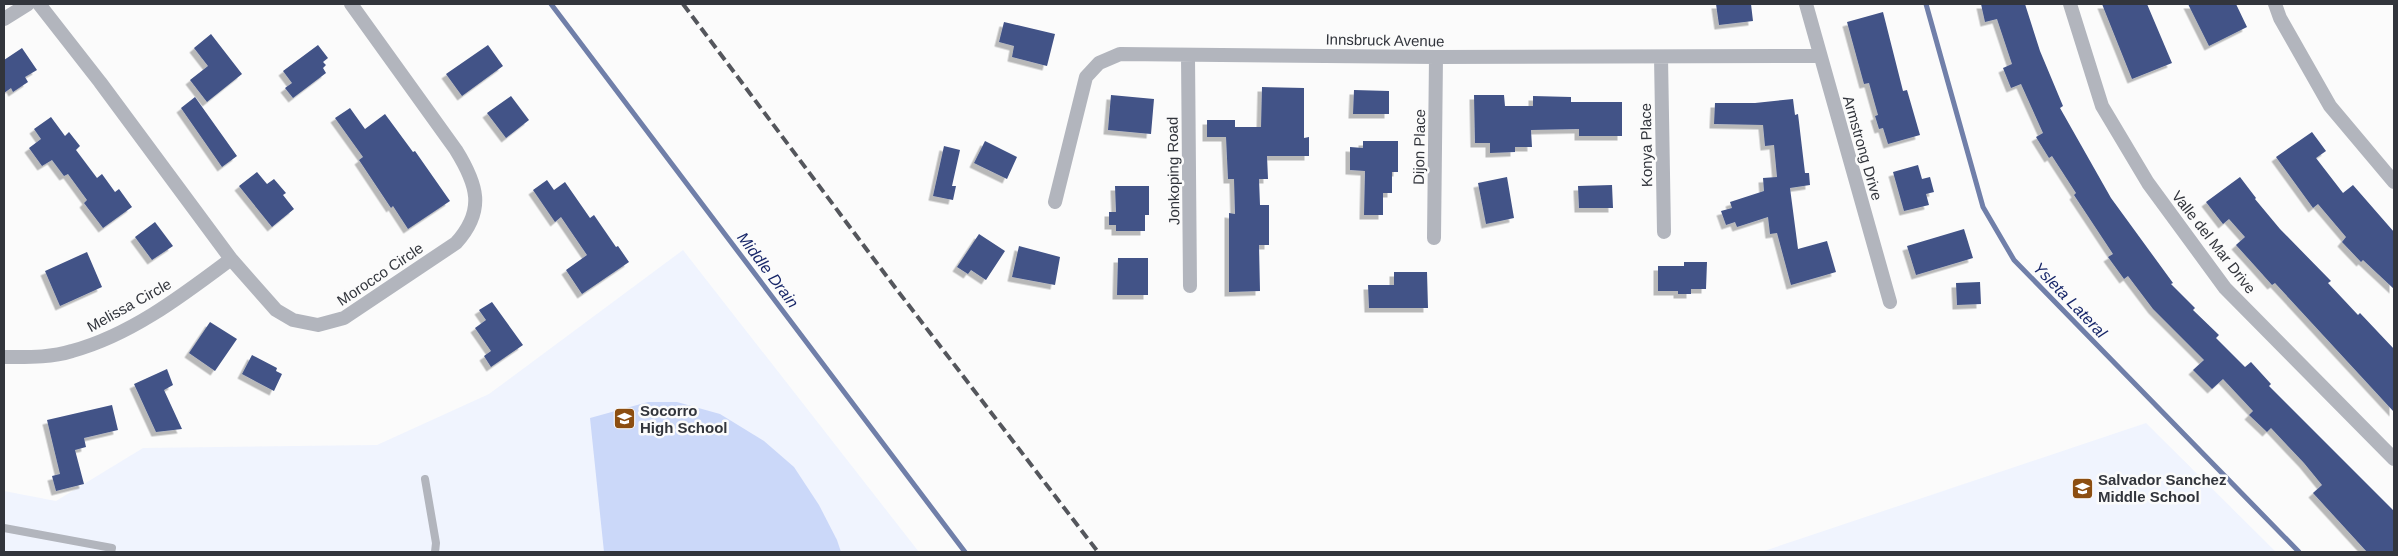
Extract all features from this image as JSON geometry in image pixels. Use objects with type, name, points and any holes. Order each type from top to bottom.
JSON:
[{"type":"street","points":[[4,19],[28,4]]},
{"type":"street","name":"Morocco Circle","points":[[39,4],[100,82],[231,260],[276,310],[293,320],[318,326],[344,318],[456,243],[466,232],[472,220],[476,204],[475,186],[469,170],[351,4]]},
{"type":"street","name":"Armstrong Drive","points":[[1806,4],[1890,302]]},
{"type":"street","name":"Valle del Mar Drive","points":[[2070,4],[2102,106],[2148,183],[2225,288],[2394,459]]},
{"type":"street","points":[[2275,4],[2280,18],[2330,106],[2394,182]]},
{"type":"street","name":"Innsbruck Avenue","points":[[1055,202],[1082,89],[1092,68],[1107,58],[1120,54],[1436,57],[1820,56]]},
{"type":"street","name":"Jonkoping Road","points":[[1188,56],[1190,286]]},
{"type":"street","name":"Dijon Place","points":[[1434,238],[1436,57]]},
{"type":"street","name":"Konya Place","points":[[1661,57],[1664,232]]},
{"type":"street","name":"Melissa Circle","points":[[4,357],[38,357],[72,352],[102,341],[128,328],[192,288],[231,260]]},
{"type":"lane","points":[[424,480],[436,543],[435,552]]},
{"type":"lane","points":[[4,528],[112,548],[111,552]]},
{"type":"shaded area","name":"Socorro High School","points":[[683,250],[919,552],[4,552],[4,491],[56,501],[143,448],[377,445],[489,394]]},
{"type":"shaded area","points":[[648,402],[677,402],[720,414],[764,441],[794,467],[819,505],[841,552],[604,552],[590,418]]},
{"type":"shaded area","name":"Salvador Sanchez Middle School","points":[[2146,423],[2276,552],[1761,552]]},
{"type":"building","points":[[1716,4],[1751,4],[1753,21],[1719,25]]},
{"type":"building","points":[[1981,4],[2025,4],[2040,51],[2063,106],[2060,108],[2111,198],[2173,283],[2171,284],[2195,308],[2193,310],[2219,335],[2216,338],[2245,367],[2251,362],[2271,384],[2269,386],[2394,511],[2394,552],[2367,552],[2313,493],[2322,485],[2304,463],[2271,428],[2267,432],[2249,415],[2253,411],[2223,379],[2212,389],[2193,370],[2204,360],[2153,309],[2128,276],[2124,279],[2108,257],[2113,254],[2074,195],[2076,193],[2052,156],[2049,158],[2036,137],[2043,133],[2021,84],[2011,88],[2003,68],[2012,64],[1997,19],[1985,22]]},
{"type":"building","points":[[2102,4],[2147,4],[2172,63],[2132,79]]},
{"type":"building","points":[[2188,4],[2236,4],[2247,27],[2209,46]]},
{"type":"building","points":[[1883,12],[1903,91],[1907,90],[1920,135],[1888,144],[1883,128],[1879,129],[1875,116],[1878,115],[1869,83],[1864,84],[1847,22]]},
{"type":"building","points":[[1004,22],[1055,34],[1047,66],[1012,57],[1014,46],[999,42]]},
{"type":"building","points":[[211,34],[242,74],[207,102],[190,80],[208,66],[194,48]]},
{"type":"building","points":[[318,45],[328,58],[323,62],[326,65],[323,68],[326,73],[293,98],[285,88],[292,83],[283,71]]},
{"type":"building","points":[[488,45],[503,66],[462,96],[446,74]]},
{"type":"building","points":[[22,48],[37,70],[25,77],[28,82],[13,92],[11,88],[4,93],[4,60]]},
{"type":"building","points":[[1262,87],[1304,88],[1304,138],[1309,137],[1309,156],[1267,156],[1268,179],[1259,179],[1260,205],[1269,205],[1269,245],[1259,245],[1260,291],[1229,292],[1229,213],[1235,214],[1234,179],[1228,179],[1226,137],[1207,137],[1207,120],[1235,120],[1235,127],[1261,127]]},
{"type":"building","points":[[1354,90],[1389,91],[1389,114],[1353,114]]},
{"type":"building","points":[[1111,95],[1154,99],[1151,134],[1108,130]]},
{"type":"building","points":[[1474,95],[1504,95],[1505,106],[1533,106],[1533,96],[1571,97],[1571,102],[1622,102],[1622,136],[1579,136],[1579,129],[1531,130],[1532,147],[1515,147],[1515,152],[1490,153],[1490,143],[1475,143]]},
{"type":"building","points":[[511,96],[529,120],[506,138],[487,113]]},
{"type":"building","points":[[195,97],[237,156],[222,167],[181,108]]},
{"type":"building","points":[[1793,99],[1795,115],[1798,114],[1805,173],[1809,173],[1810,185],[1790,188],[1798,249],[1827,241],[1836,272],[1791,285],[1777,233],[1770,234],[1768,217],[1737,227],[1735,222],[1726,225],[1721,211],[1732,208],[1730,202],[1764,191],[1763,178],[1777,177],[1774,145],[1765,146],[1763,125],[1714,124],[1715,103],[1755,103]]},
{"type":"building","points":[[350,108],[365,129],[385,114],[413,152],[415,151],[450,201],[408,229],[393,206],[391,208],[359,160],[363,157],[335,118]]},
{"type":"building","points":[[51,117],[65,136],[69,132],[80,146],[76,150],[97,178],[102,174],[115,192],[119,189],[132,207],[103,228],[84,203],[87,200],[68,174],[64,176],[52,160],[42,166],[29,148],[41,139],[34,129]]},
{"type":"building","points":[[2312,132],[2326,151],[2316,158],[2343,193],[2353,185],[2394,232],[2394,289],[2363,260],[2361,262],[2342,242],[2346,237],[2318,204],[2313,208],[2276,157]]},
{"type":"building","points":[[985,141],[1017,157],[1007,179],[974,163]]},
{"type":"building","points":[[1363,141],[1398,141],[1398,172],[1392,172],[1392,193],[1383,193],[1383,215],[1364,215],[1365,171],[1350,170],[1350,147],[1363,148]]},
{"type":"building","points":[[944,146],[960,150],[952,186],[956,186],[953,200],[933,196]]},
{"type":"building","points":[[1918,165],[1922,179],[1930,177],[1934,192],[1926,194],[1929,205],[1904,211],[1893,172]]},
{"type":"building","points":[[257,172],[267,184],[274,179],[286,193],[283,195],[294,209],[272,227],[239,186]]},
{"type":"building","points":[[1507,177],[1514,218],[1486,224],[1478,183]]},
{"type":"building","points":[[2240,177],[2255,199],[2280,229],[2331,281],[2328,283],[2394,349],[2394,412],[2275,283],[2272,285],[2236,245],[2245,237],[2229,219],[2223,224],[2206,202]]},
{"type":"building","points":[[547,180],[554,190],[565,182],[590,218],[594,215],[629,262],[582,294],[566,270],[587,255],[561,217],[555,222],[533,190]]},
{"type":"building","points":[[1612,185],[1613,208],[1579,208],[1578,186]]},
{"type":"building","points":[[1115,186],[1149,186],[1149,215],[1145,215],[1145,231],[1116,231],[1116,225],[1109,225],[1109,212],[1116,212]]},
{"type":"building","points":[[155,222],[173,246],[152,260],[135,237]]},
{"type":"building","points":[[1964,229],[1973,258],[1916,275],[1907,246]]},
{"type":"building","points":[[979,234],[1005,251],[986,280],[971,270],[968,274],[957,267]]},
{"type":"building","points":[[1019,246],[1060,257],[1055,285],[1012,277]]},
{"type":"building","points":[[87,252],[102,287],[60,306],[45,271]]},
{"type":"building","points":[[1118,258],[1148,258],[1148,295],[1117,295]]},
{"type":"building","points":[[1684,262],[1707,262],[1706,289],[1691,289],[1691,294],[1678,294],[1678,291],[1658,291],[1658,266],[1684,266]]},
{"type":"building","points":[[1394,272],[1427,272],[1428,308],[1369,308],[1368,285],[1394,285]]},
{"type":"building","points":[[1980,282],[1981,304],[1957,305],[1956,283]]},
{"type":"building","points":[[492,302],[523,345],[491,367],[484,356],[491,351],[475,328],[486,320],[479,310]]},
{"type":"building","points":[[210,322],[237,339],[215,371],[189,353]]},
{"type":"building","points":[[252,355],[277,368],[276,371],[282,374],[274,391],[242,374]]},
{"type":"building","points":[[167,369],[173,385],[164,390],[182,429],[156,432],[134,384]]},
{"type":"building","points":[[112,405],[118,430],[84,438],[86,447],[75,450],[84,484],[56,491],[52,476],[60,474],[47,420]]},
{"type":"waterway","name":"Middle Drain","points":[[551,4],[965,552]]},
{"type":"waterway","name":"Ysleta Lateral","points":[[1926,4],[1983,207],[2014,260],[2299,552]]},
{"type":"railway","points":[[683,4],[894,286],[1098,552]]},
{"type":"place","name":"Socorro High School","points":[[624,419]]},
{"type":"place","name":"Salvador Sanchez Middle School","points":[[2082,488]]}]
